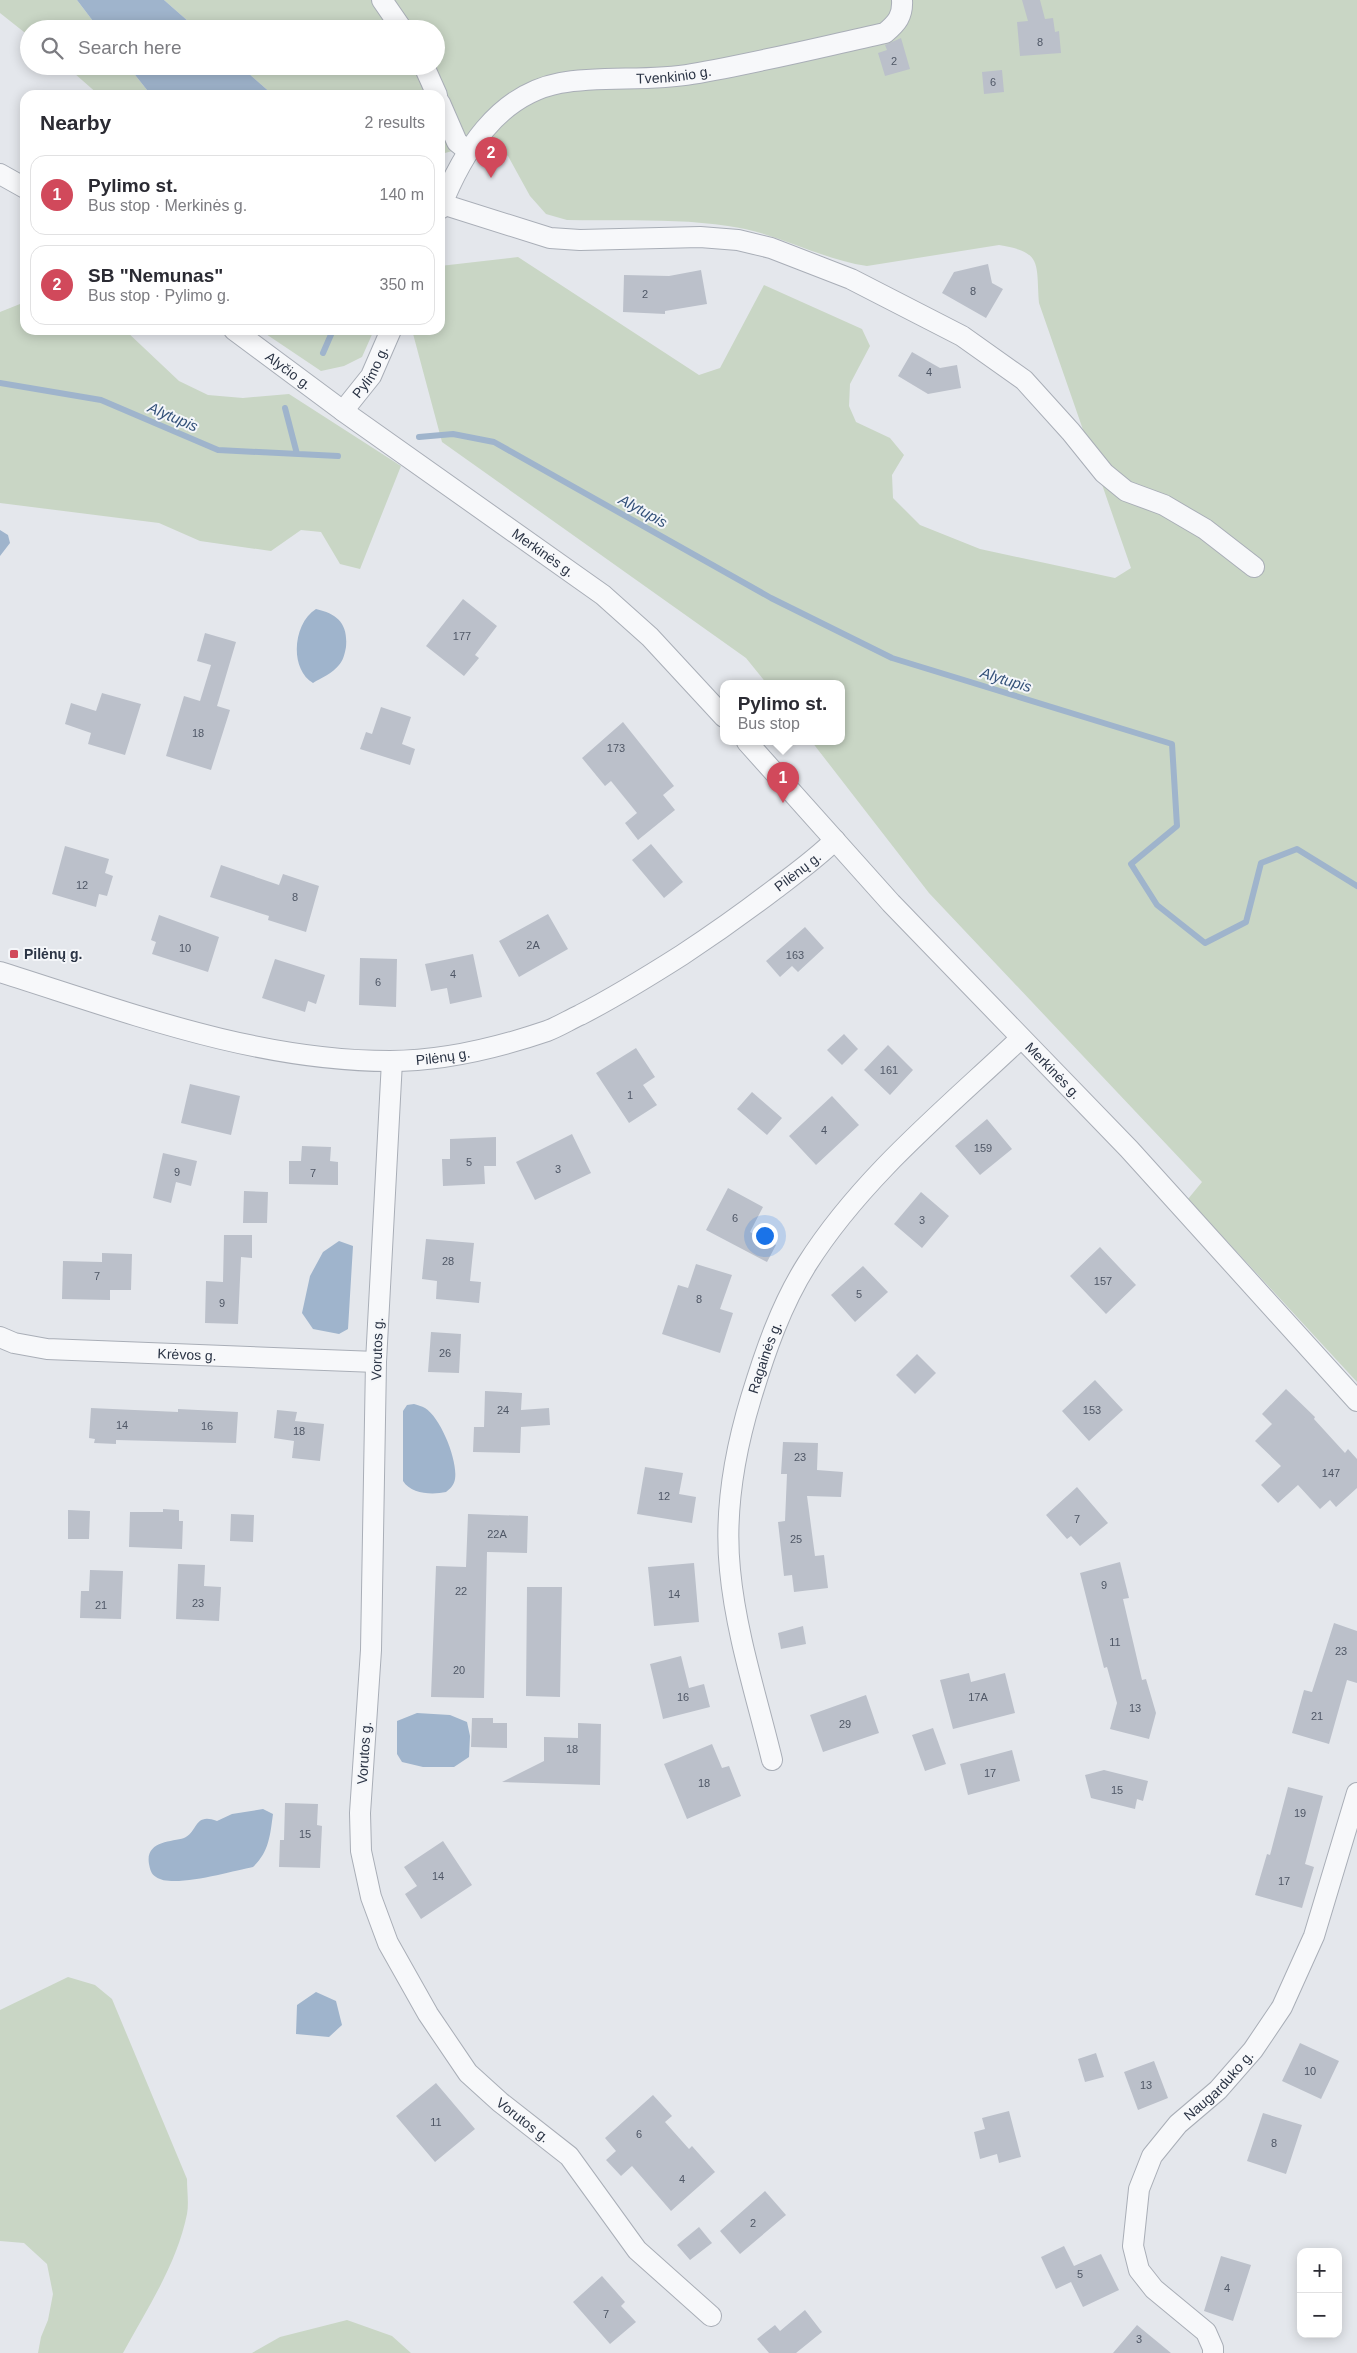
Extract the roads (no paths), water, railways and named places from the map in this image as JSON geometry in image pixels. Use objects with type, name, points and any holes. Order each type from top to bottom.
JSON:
[{"type":"street","points":[[382,0],[396,20]]},
{"type":"street","name":"Tvenkinio g.","points":[[468,151],[508,104],[532,91],[560,83],[691,74],[885,33],[898,22],[903,8],[902,0]]},
{"type":"street","points":[[428,75],[435,90]]},
{"type":"street","points":[[445,114],[457,142],[468,151],[445,198]]},
{"type":"street","points":[[0,174],[20,185]]},
{"type":"street","points":[[445,207],[550,238],[580,240],[700,237],[738,240],[770,248],[851,279],[962,336],[1024,380],[1071,432],[1104,473],[1126,491],[1164,505],[1205,529],[1254,567]]},
{"type":"street","name":"Alyčio g.","points":[[241,335],[343,411]]},
{"type":"street","name":"Pylimo g.","points":[[343,411],[371,376],[389,335]]},
{"type":"street","name":"Merkinės g.","points":[[343,411],[603,595],[650,637],[720,713]]},
{"type":"street","name":"Merkinės g.","points":[[750,745],[892,903],[1020,1039],[1129,1150],[1357,1401]]},
{"type":"street","name":"Pilėnų g.","points":[[0,972],[176,1028],[218,1039],[313,1056],[392,1061],[465,1053],[497,1046],[549,1030],[595,1007],[660,969],[728,924],[820,855],[835,840]]},
{"type":"street","name":"Ragainės g.","points":[[772,1760],[735,1606],[730,1568],[728,1528],[730,1492],[743,1423],[766,1351],[806,1265],[863,1191],[917,1135],[1020,1039]]},
{"type":"street","name":"Vorutos g.","points":[[392,1061],[376,1362],[371,1650],[360,1814],[361,1850],[371,1897],[388,1943],[428,2014],[468,2073],[500,2102],[569,2156],[637,2250],[711,2316]]},
{"type":"street","name":"Krėvos g.","points":[[0,1337],[47,1349],[376,1362]]},
{"type":"street","name":"Naugarduko g.","points":[[1213,2353],[1213,2348],[1206,2332],[1154,2289],[1139,2270],[1133,2246],[1139,2189],[1152,2156],[1178,2124],[1218,2090],[1253,2050],[1282,2007],[1314,1936],[1357,1793]]},
{"type":"water","points":[[77,0],[164,0],[187,20],[92,20]]},
{"type":"water","points":[[135,75],[250,75],[267,90],[147,90]]},
{"type":"water","points":[[0,530],[8,535],[10,543],[0,556]]},
{"type":"water","points":[[316,609],[336,617],[340,621],[345,632],[346,647],[343,659],[336,668],[313,683],[300,668],[297,646],[302,624]]},
{"type":"water","points":[[339,1241],[353,1246],[348,1329],[339,1334],[313,1329],[302,1313],[310,1276],[323,1252]]},
{"type":"water","points":[[414,1404],[424,1407],[431,1413],[442,1430],[451,1451],[455,1479],[452,1487],[446,1492],[416,1491],[403,1481],[403,1411],[407,1405]]},
{"type":"water","points":[[417,1713],[450,1715],[467,1722],[470,1736],[469,1757],[454,1767],[423,1767],[402,1762],[397,1754],[397,1721]]},
{"type":"water","points":[[263,1809],[273,1814],[271,1829],[266,1849],[253,1867],[203,1878],[175,1881],[156,1877],[150,1870],[149,1856],[155,1847],[166,1842],[184,1838],[192,1832],[200,1821],[210,1819],[217,1821],[232,1814]]},
{"type":"water","points":[[316,1992],[336,2001],[342,2025],[329,2037],[296,2034],[297,2005]]},
{"type":"waterway","points":[[323,353],[331,335]]},
{"type":"waterway","name":"Alytupis","points":[[0,383],[101,400],[218,450],[338,456]]},
{"type":"waterway","points":[[285,408],[297,454]]},
{"type":"waterway","name":"Alytupis","points":[[419,437],[453,434],[494,442],[771,598],[892,658],[1172,744],[1177,826],[1131,864],[1157,905],[1205,943],[1246,922],[1261,863],[1297,849],[1357,886]]},
{"type":"place","name":"SB \"Nemunas\"","points":[[491,178]]},
{"type":"place","name":"Pylimo st.","points":[[783,803]]},
{"type":"place","name":"Pilėnų g.","points":[[14,954]]}]
